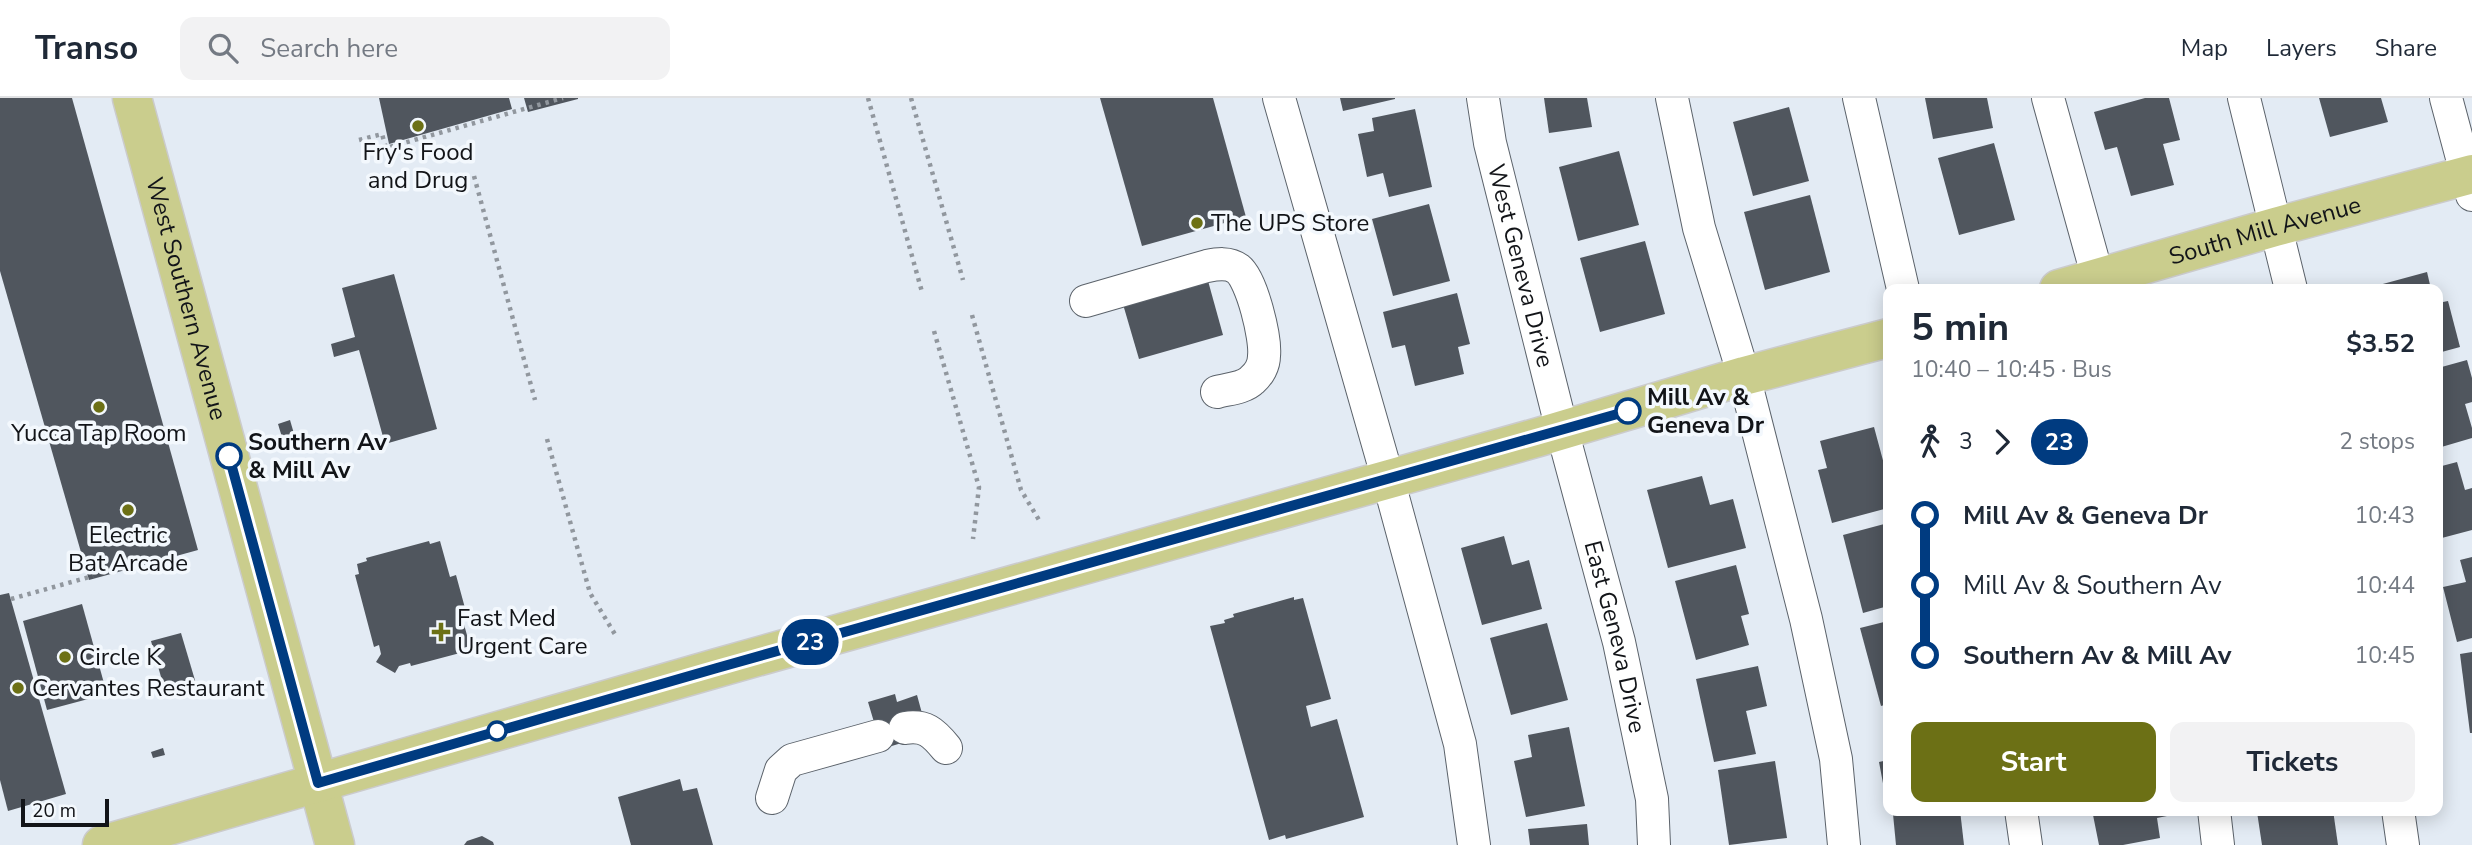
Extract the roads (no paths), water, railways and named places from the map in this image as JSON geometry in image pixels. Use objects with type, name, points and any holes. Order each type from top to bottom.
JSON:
[{"type":"main road","name":"West Southern Avenue","points":[[132,98],[335,845]]},
{"type":"main road","name":"South Mill Avenue","points":[[2099,283],[2275,227],[2470,181]]},
{"type":"main road","points":[[102,845],[1744,376],[1883,339]]},
{"type":"street","points":[[1279,98],[1388,479],[1460,744],[1474,845]]},
{"type":"street","name":"West Geneva Drive","points":[[1483,98],[1490,143],[1562,430]]},
{"type":"street","points":[[1672,98],[1699,228],[1744,376],[1809,631],[1836,759],[1844,845]]},
{"type":"street","points":[[1859,98],[1902,284]]},
{"type":"street","points":[[2048,98],[2099,283]]},
{"type":"street","points":[[2244,98],[2290,284]]},
{"type":"street","points":[[2446,98],[2470,181]]},
{"type":"street","points":[[1086,301],[1207,266],[1221,264],[1236,267],[1250,287],[1265,348],[1264,360],[1252,381],[1217,392]]},
{"type":"street","name":"East Geneva Drive","points":[[1562,430],[1619,642],[1652,799],[1654,845]]},
{"type":"street","points":[[772,798],[781,770],[792,760],[891,732],[925,728],[934,733],[946,748]]},
{"type":"street","points":[[2022,816],[2026,845]]},
{"type":"street","points":[[2215,816],[2218,845]]},
{"type":"street","points":[[2399,816],[2403,845]]},
{"type":"place","name":"Fry's Food and Drug","points":[[418,126]]},
{"type":"place","name":"The UPS Store","points":[[1197,223]]},
{"type":"place","name":"Yucca Tap Room","points":[[99,407]]},
{"type":"place","name":"Mill Av & Geneva Dr","points":[[1628,411]]},
{"type":"place","name":"Southern Av & Mill Av","points":[[229,456]]},
{"type":"place","name":"Electric Bat Arcade","points":[[128,510]]},
{"type":"place","name":"Fast Med Urgent Care","points":[[441,632]]},
{"type":"place","name":"Circle K","points":[[65,657]]},
{"type":"place","name":"Cervantes Restaurant","points":[[18,688]]}]
